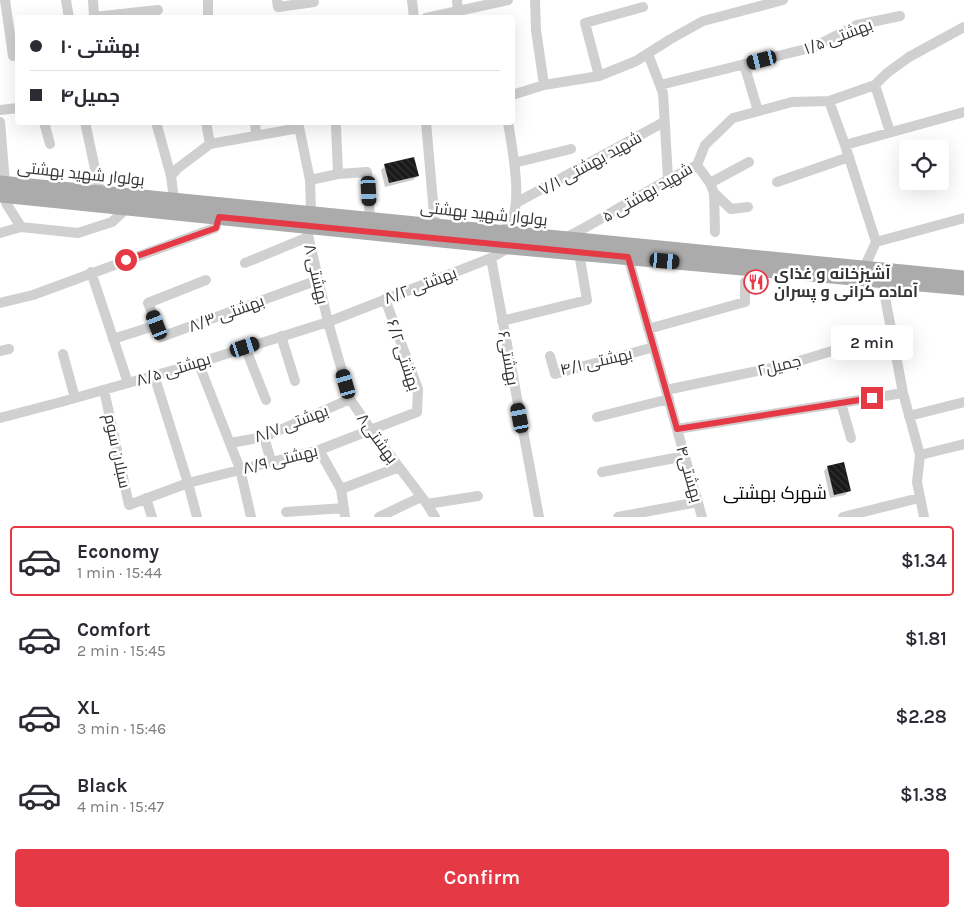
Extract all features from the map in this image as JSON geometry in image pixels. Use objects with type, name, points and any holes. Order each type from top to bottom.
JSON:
[{"type":"main road","name":"بولوار شهید بهشتی","points":[[3,189],[100,192],[174,200],[308,225],[370,219],[566,238],[815,269],[882,281],[964,288]]},
{"type":"main road","name":"بولوار شهید بهشتی","points":[[3,189],[127,208],[510,247],[815,269],[864,268],[964,278]]},
{"type":"street","points":[[5,0],[13,56]]},
{"type":"street","points":[[66,0],[68,15]]},
{"type":"street","points":[[93,0],[94,15]]},
{"type":"street","points":[[208,0],[208,15]]},
{"type":"street","points":[[277,0],[278,7],[314,2]]},
{"type":"street","points":[[412,0],[414,15]]},
{"type":"street","points":[[433,15],[458,5],[508,0]]},
{"type":"street","points":[[535,0],[536,30],[544,85]]},
{"type":"street","points":[[515,94],[544,85],[599,76],[636,61],[703,21],[783,0]]},
{"type":"street","points":[[599,76],[585,23],[643,7]]},
{"type":"street","points":[[112,15],[158,10]]},
{"type":"street","name":"بهشتی ۱/۵","points":[[660,85],[814,47],[857,25],[900,16]]},
{"type":"street","points":[[890,132],[875,85],[887,73],[910,57],[964,27]]},
{"type":"street","points":[[648,54],[663,93],[668,178]]},
{"type":"street","points":[[744,64],[758,111]]},
{"type":"street","name":"شهید بهشتی ۵","points":[[566,238],[583,230],[668,178],[697,165],[705,145],[733,118],[792,102],[829,101],[875,85]]},
{"type":"street","points":[[829,101],[876,242],[864,268]]},
{"type":"street","points":[[0,110],[15,108]]},
{"type":"street","points":[[845,145],[964,112]]},
{"type":"street","points":[[0,122],[3,189],[6,203],[21,226]]},
{"type":"street","name":"شهید بهشتی ۷/۱","points":[[516,203],[664,122]]},
{"type":"street","points":[[45,125],[50,144]]},
{"type":"street","points":[[86,125],[100,192]]},
{"type":"street","points":[[157,125],[171,176],[174,200]]},
{"type":"street","points":[[207,125],[210,144]]},
{"type":"street","points":[[255,125],[256,135]]},
{"type":"street","points":[[171,176],[178,168],[210,144],[298,125]]},
{"type":"street","name":"۸ بهشتی","points":[[298,125],[310,180],[308,225],[328,322]]},
{"type":"street","points":[[426,125],[435,225]]},
{"type":"street","points":[[502,232],[511,221],[516,203],[514,163],[508,125]]},
{"type":"street","points":[[336,126],[338,174]]},
{"type":"street","points":[[514,163],[571,149]]},
{"type":"street","points":[[777,182],[849,157]]},
{"type":"street","points":[[712,188],[750,162]]},
{"type":"street","points":[[697,165],[712,188],[731,209],[748,207]]},
{"type":"street","points":[[310,180],[338,174],[368,172],[370,219]]},
{"type":"street","points":[[712,188],[715,232]]},
{"type":"street","points":[[0,233],[21,226],[78,233],[112,222],[127,208]]},
{"type":"street","points":[[0,303],[32,295],[216,228],[219,217]]},
{"type":"street","points":[[876,242],[964,218]]},
{"type":"street","points":[[245,263],[308,225]]},
{"type":"street","name":"بهشتی ۸/۲","points":[[328,322],[491,258],[510,247]]},
{"type":"street","points":[[502,321],[587,300],[579,253]]},
{"type":"street","name":"بهشتی۴","points":[[628,257],[702,517]]},
{"type":"street","name":"بهشتی۶","points":[[491,258],[539,517]]},
{"type":"street","points":[[91,272],[128,383]]},
{"type":"street","points":[[113,339],[157,325],[148,303],[206,280]]},
{"type":"street","name":"بهشتی ۸/۳","points":[[157,325],[161,337],[318,280]]},
{"type":"street","points":[[882,281],[902,393],[920,456],[917,482],[924,517]]},
{"type":"street","points":[[648,328],[745,302],[745,282]]},
{"type":"street","name":"بهشتی ۶/۲","points":[[385,299],[418,389],[417,412]]},
{"type":"street","name":"بهشتی ۸/۵","points":[[0,418],[128,383],[328,322]]},
{"type":"street","name":"بهشتی۸","points":[[328,322],[350,399],[424,500],[432,516]]},
{"type":"street","name":"جمیل۲","points":[[597,417],[667,394],[786,365],[891,333]]},
{"type":"street","points":[[281,336],[295,381]]},
{"type":"street","points":[[245,347],[266,400]]},
{"type":"street","name":"بهشتی ۴/۱","points":[[550,356],[555,374],[654,347]]},
{"type":"street","points":[[63,354],[75,398]]},
{"type":"street","points":[[198,362],[240,469],[251,517]]},
{"type":"street","points":[[154,375],[188,482],[197,517]]},
{"type":"street","name":"سبلان سوم","points":[[104,390],[129,504],[188,482]]},
{"type":"street","points":[[677,429],[902,393]]},
{"type":"street","name":"بهشتی ۸/۷","points":[[230,444],[264,436],[350,399]]},
{"type":"street","points":[[909,416],[964,402]]},
{"type":"street","points":[[841,403],[851,438]]},
{"type":"street","name":"بهشتی ۸/۹","points":[[188,482],[319,450],[417,412]]},
{"type":"street","points":[[264,436],[271,461]]},
{"type":"street","points":[[920,456],[964,444]]},
{"type":"street","points":[[286,512],[344,512],[341,488],[319,450]]},
{"type":"street","points":[[602,472],[685,456]]},
{"type":"street","points":[[341,488],[399,467]]},
{"type":"street","points":[[379,517],[424,500],[478,496]]},
{"type":"street","points":[[146,498],[152,517]]},
{"type":"street","points":[[843,517],[919,498]]},
{"type":"street","points":[[618,517],[698,502]]},
{"type":"building","points":[[414,157],[419,176],[389,183],[384,164]]},
{"type":"building","points":[[844,462],[851,491],[834,495],[827,466]]},
{"type":"place","name":"آشپزخانه و غذای آماده کرانی و پسران","points":[[756,282]]},
{"type":"district","name":"شهرک بهشتی","points":[[775,493]]},
{"type":"route","points":[[126,260],[216,228],[219,217],[510,247],[628,257],[677,429],[872,398]]}]
